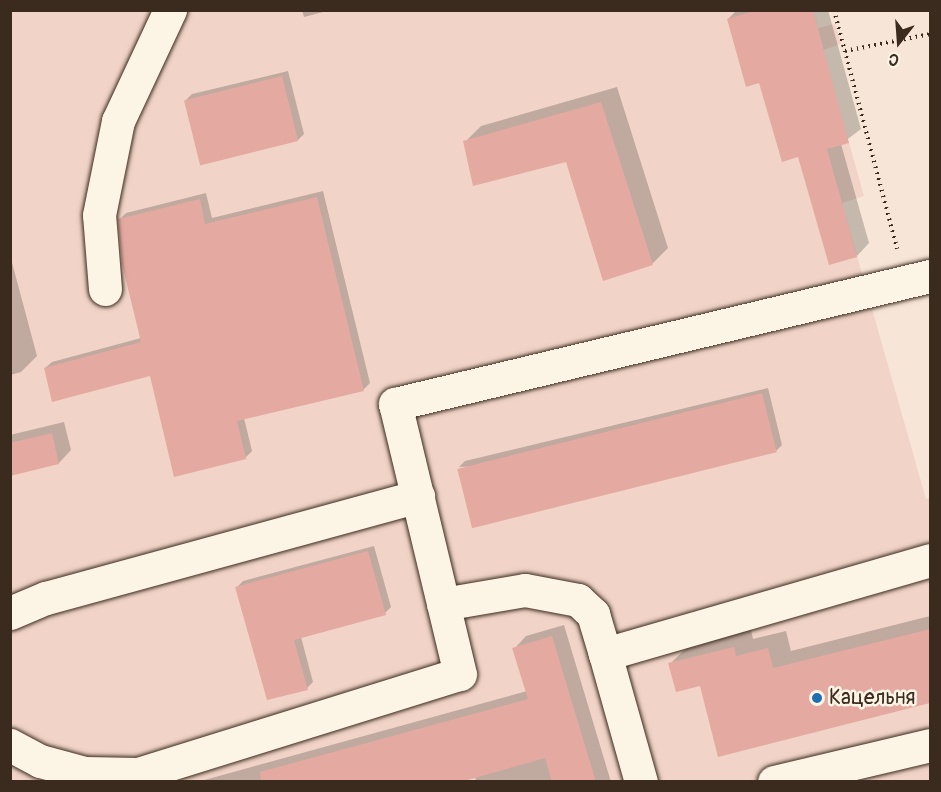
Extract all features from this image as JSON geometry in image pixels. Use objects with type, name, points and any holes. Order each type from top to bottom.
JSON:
[{"type":"lane","points":[[105,289],[99,215],[118,120],[170,10]]},
{"type":"lane","points":[[10,745],[40,761],[85,773],[138,774],[460,674],[395,404],[918,279]]},
{"type":"lane","points":[[10,613],[46,598],[418,496]]},
{"type":"lane","points":[[605,654],[930,560]]},
{"type":"lane","points":[[443,604],[525,590],[578,600],[592,614],[641,782]]},
{"type":"lane","points":[[774,782],[930,745]]},
{"type":"path","points":[[834,10],[918,279]]},
{"type":"path","points":[[845,51],[930,34]]},
{"type":"shaded area","points":[[813,10],[818,28],[835,24],[841,44],[823,50],[864,196],[842,203],[926,499],[930,498],[930,781],[11,781],[10,11]]},
{"type":"building","points":[[757,10],[813,10],[849,143],[827,149],[857,257],[829,265],[798,157],[782,162],[759,83],[746,87],[727,19]]},
{"type":"building","points":[[282,76],[298,141],[200,165],[184,100]]},
{"type":"building","points":[[601,102],[653,265],[603,281],[566,162],[473,186],[463,141]]},
{"type":"building","points":[[317,197],[364,391],[237,421],[246,459],[174,477],[150,376],[52,402],[44,368],[141,342],[122,264],[118,219],[200,199],[205,224]]},
{"type":"building","points":[[762,393],[777,452],[472,528],[457,469]]},
{"type":"building","points":[[52,433],[59,464],[10,476],[10,443]]},
{"type":"building","points":[[368,551],[386,615],[294,640],[308,690],[267,700],[235,587]]},
{"type":"building","name":"Кацельня","points":[[930,629],[930,703],[718,757],[700,686],[676,692],[668,663],[734,647],[736,656],[768,648],[773,668]]},
{"type":"building","points":[[552,636],[596,782],[552,782],[545,758],[461,782],[261,782],[260,772],[528,699],[512,648]]},
{"type":"place","name":"Кацельня","points":[[817,698]]}]
